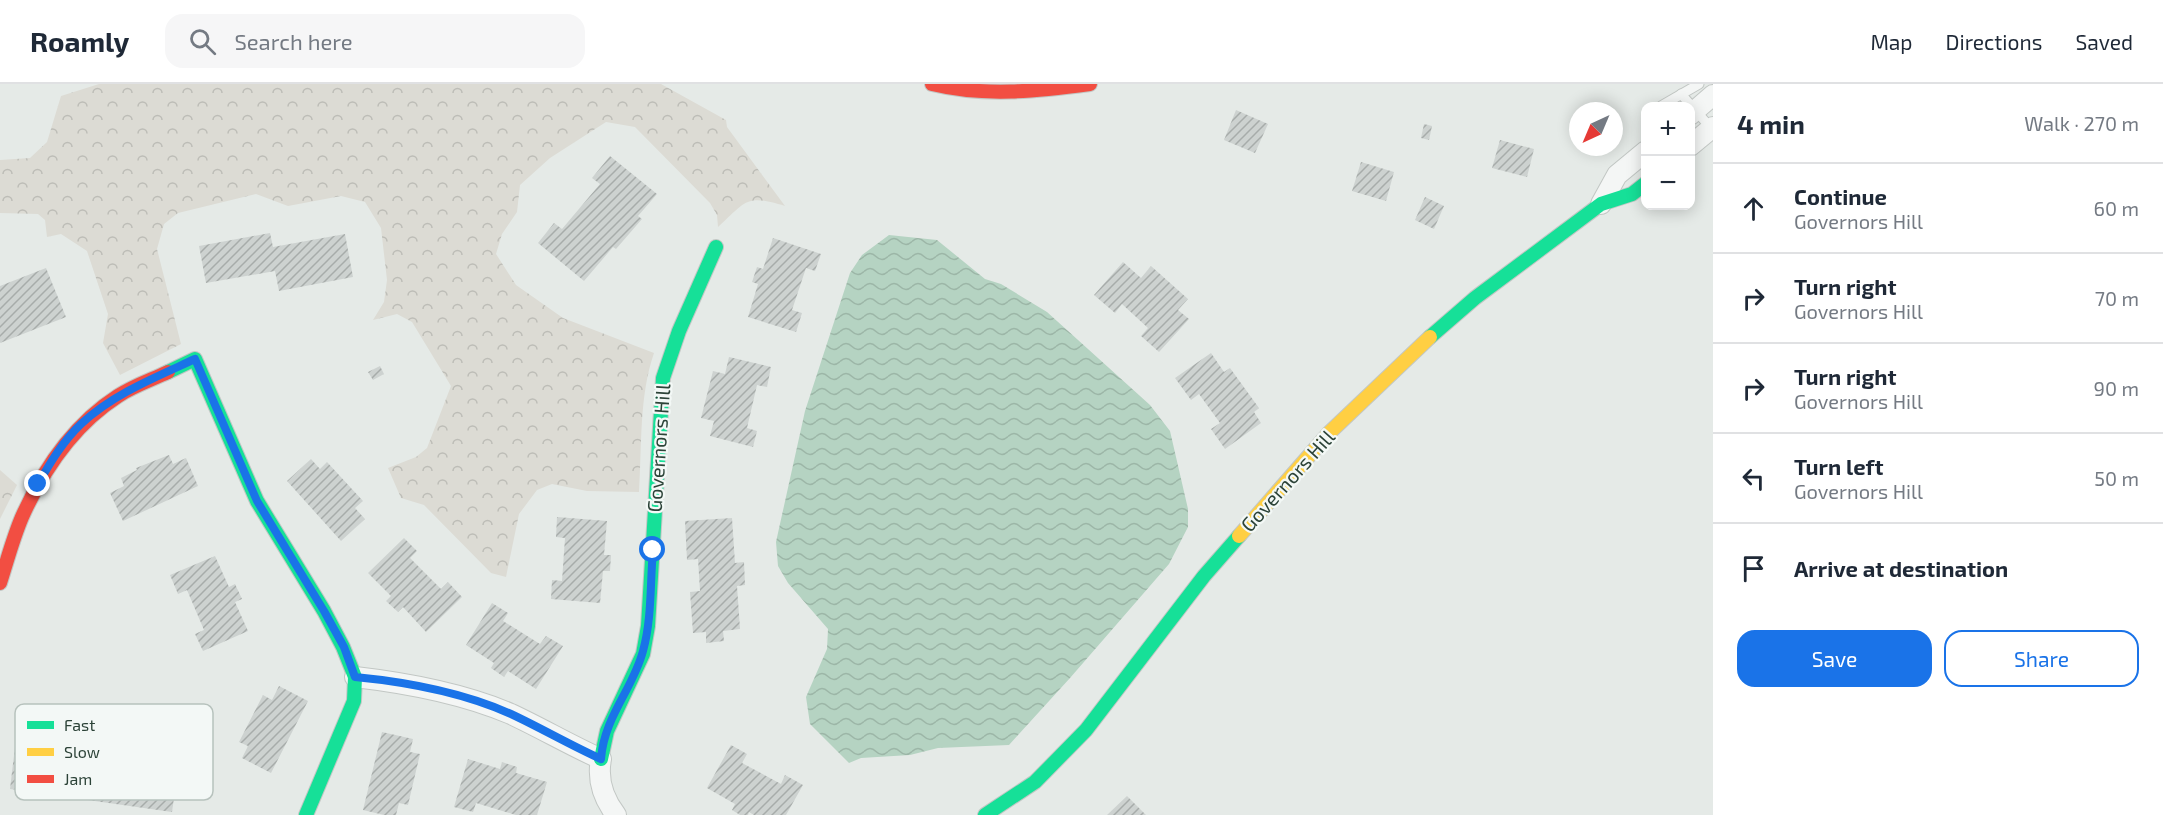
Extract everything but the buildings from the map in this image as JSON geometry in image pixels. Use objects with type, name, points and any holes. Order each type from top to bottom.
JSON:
[{"type":"street","points":[[932,84],[950,89],[1007,92],[1090,84]]},
{"type":"street","points":[[1695,111],[1713,95]]},
{"type":"street","points":[[1695,142],[1712,128]]},
{"type":"street","name":"Governors Hill","points":[[1601,204],[1617,175],[1641,155]]},
{"type":"street","name":"Governors Hill","points":[[985,815],[1035,782],[1086,729],[1204,576],[1329,433],[1475,298],[1601,204],[1632,194],[1641,187]]},
{"type":"street","name":"Governors Hill","points":[[616,815],[607,804],[600,782],[602,744],[611,717],[643,653],[648,626],[663,378],[679,331],[716,247]]},
{"type":"street","points":[[0,584],[21,519],[38,484],[64,444],[90,416],[119,395],[195,359],[257,501],[324,611],[344,647],[355,677],[354,701],[306,815]]},
{"type":"street","points":[[355,677],[417,686],[466,699],[510,714],[601,759]]},
{"type":"street","name":"Governors Hill","points":[[999,815],[1013,798]]},
{"type":"lane","points":[[1668,102],[1699,84]]},
{"type":"lane","points":[[1681,94],[1686,102]]},
{"type":"lane","points":[[1695,115],[1712,128]]},
{"type":"green space","points":[[99,84],[661,84],[726,120],[727,127],[785,206],[772,202],[747,202],[718,227],[717,215],[710,203],[635,127],[606,122],[550,158],[520,185],[517,212],[502,234],[496,254],[516,285],[563,318],[654,353],[643,404],[639,492],[587,491],[552,484],[537,490],[519,514],[506,577],[491,573],[424,505],[401,498],[388,468],[416,457],[427,448],[451,386],[412,322],[397,314],[373,320],[384,302],[387,280],[381,228],[365,202],[341,196],[288,206],[256,194],[178,213],[164,224],[157,249],[181,344],[120,375],[103,343],[108,314],[87,251],[61,234],[47,237],[45,220],[38,214],[0,213],[0,160],[30,158],[47,142],[61,96]]},
{"type":"green space","points":[[0,470],[17,485],[0,519]]},
{"type":"water","points":[[889,235],[937,240],[985,279],[1001,284],[1047,312],[1150,405],[1170,431],[1188,509],[1188,527],[1169,564],[1009,745],[938,748],[910,755],[861,758],[849,763],[810,724],[806,697],[827,649],[828,629],[788,583],[778,566],[776,542],[805,411],[850,273],[862,255]]},
{"type":"traffic: fast","points":[[1430,337],[1475,298],[1601,204],[1632,194],[1641,187]]},
{"type":"traffic: fast","points":[[601,759],[607,731],[643,654],[648,626],[663,378],[679,331],[716,247]]},
{"type":"traffic: fast","points":[[168,372],[195,359],[257,501],[324,611],[343,647],[355,677],[354,701],[306,815]]},
{"type":"traffic: fast","points":[[985,815],[1035,782],[1086,730],[1204,576],[1239,536]]},
{"type":"traffic: slow","points":[[1239,536],[1329,433],[1430,337]]},
{"type":"traffic: jam","points":[[932,84],[991,92],[1031,91],[1090,84]]},
{"type":"traffic: jam","points":[[0,583],[13,541],[30,499],[61,450],[87,421],[118,396],[168,372]]},
{"type":"route","points":[[38,484],[64,444],[90,416],[119,395],[195,359],[257,501],[324,611],[344,647],[355,677],[389,680],[466,699],[510,714],[601,759],[602,744],[611,717],[643,653],[648,626],[653,550]]}]
